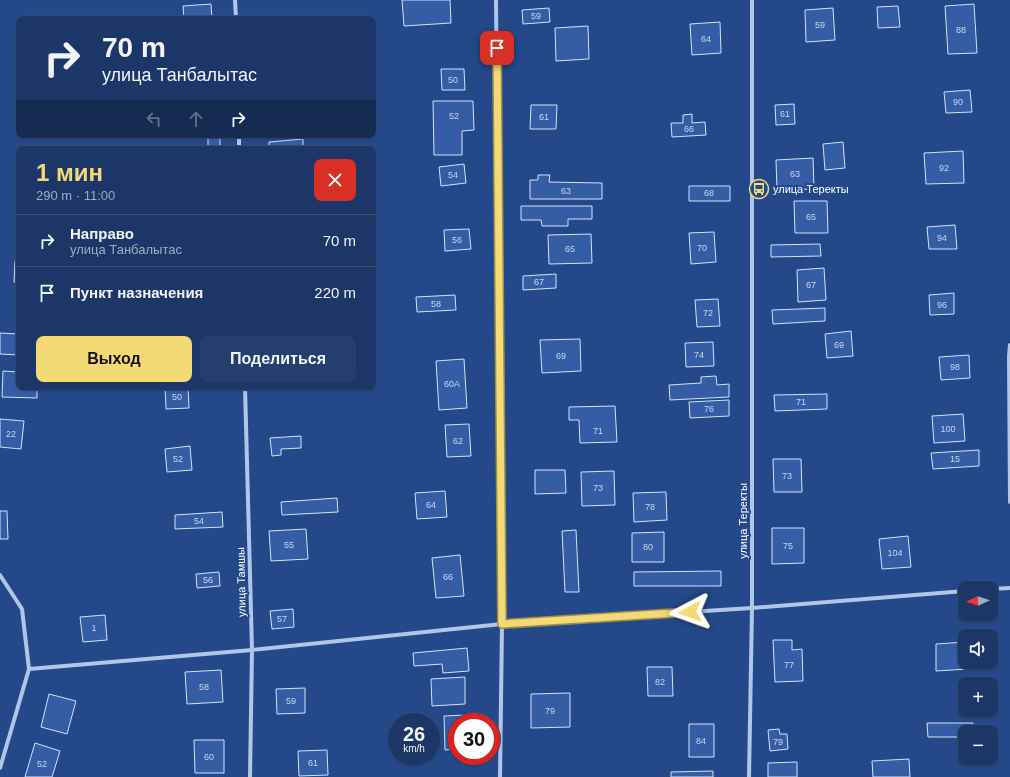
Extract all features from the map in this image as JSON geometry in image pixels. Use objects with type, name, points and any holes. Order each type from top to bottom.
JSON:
[{"type":"street","points":[[235,0],[236,16]]},
{"type":"street","points":[[496,0],[502,624],[500,777]]},
{"type":"street","name":"улица Теректы","points":[[749,777],[752,608],[752,0]]},
{"type":"street","points":[[1010,345],[1010,502]]},
{"type":"street","name":"улица Тамшы","points":[[245,390],[252,650],[250,777]]},
{"type":"street","points":[[0,575],[22,609],[29,669],[0,768]]},
{"type":"street","points":[[998,589],[1010,588]]},
{"type":"street","points":[[29,669],[252,650],[502,624],[752,608],[958,592]]},
{"type":"building","points":[[402,0],[450,0],[451,23],[404,26]]},
{"type":"building","points":[[211,4],[212,16],[184,16],[183,6]]},
{"type":"building","points":[[974,4],[977,53],[948,54],[945,6]]},
{"type":"building","points":[[898,6],[900,27],[878,28],[877,7]]},
{"type":"building","points":[[549,8],[550,22],[523,24],[522,10]]},
{"type":"building","points":[[833,8],[835,40],[806,42],[805,10]]},
{"type":"building","points":[[720,22],[721,53],[692,55],[690,24]]},
{"type":"building","points":[[588,26],[589,59],[556,61],[555,28]]},
{"type":"building","points":[[441,69],[464,69],[465,90],[442,90]]},
{"type":"building","points":[[970,90],[972,112],[946,113],[944,92]]},
{"type":"building","points":[[433,101],[473,101],[474,130],[462,131],[462,155],[434,155]]},
{"type":"building","points":[[794,104],[795,124],[776,125],[775,105]]},
{"type":"building","points":[[531,105],[557,105],[556,129],[530,129]]},
{"type":"building","points":[[692,114],[692,123],[705,122],[706,135],[672,137],[671,123],[683,123],[683,115]]},
{"type":"building","points":[[208,138],[220,138],[220,146],[208,146]]},
{"type":"building","points":[[303,139],[303,146],[269,146],[269,142]]},
{"type":"building","points":[[843,142],[845,168],[825,170],[823,144]]},
{"type":"building","points":[[963,151],[964,183],[926,184],[924,153]]},
{"type":"building","points":[[813,158],[814,189],[777,190],[776,160]]},
{"type":"building","points":[[464,164],[466,183],[441,186],[439,167]]},
{"type":"building","points":[[538,175],[550,175],[549,182],[602,183],[602,199],[530,199],[530,180],[538,180]]},
{"type":"building","points":[[689,186],[730,186],[730,201],[689,201]]},
{"type":"building","points":[[794,201],[827,201],[828,233],[795,233]]},
{"type":"building","points":[[521,206],[592,206],[592,219],[568,219],[568,226],[542,226],[541,220],[521,220]]},
{"type":"building","points":[[955,225],[957,249],[929,249],[927,227]]},
{"type":"building","points":[[469,229],[471,249],[445,251],[444,230]]},
{"type":"building","points":[[714,232],[716,262],[691,264],[689,233]]},
{"type":"building","points":[[591,234],[592,263],[549,264],[548,235]]},
{"type":"building","points":[[820,244],[821,256],[771,257],[771,245]]},
{"type":"building","points":[[15,261],[16,261],[16,282],[14,282]]},
{"type":"building","points":[[824,268],[826,300],[798,302],[797,270]]},
{"type":"building","points":[[556,274],[556,288],[523,290],[523,276]]},
{"type":"building","points":[[954,293],[954,314],[930,315],[929,295]]},
{"type":"building","points":[[455,295],[456,310],[417,312],[416,297]]},
{"type":"building","points":[[718,299],[720,326],[697,327],[695,300]]},
{"type":"building","points":[[825,308],[825,321],[773,324],[772,310]]},
{"type":"building","points":[[851,331],[853,356],[827,358],[825,334]]},
{"type":"building","points":[[0,333],[16,334],[16,355],[0,354]]},
{"type":"building","points":[[580,339],[581,371],[542,373],[540,340]]},
{"type":"building","points":[[713,342],[714,366],[686,367],[685,343]]},
{"type":"building","points":[[969,355],[970,378],[941,380],[939,357]]},
{"type":"building","points":[[464,359],[467,408],[439,410],[436,361]]},
{"type":"building","points":[[3,371],[16,372],[16,390],[37,390],[37,398],[2,397]]},
{"type":"building","points":[[716,376],[717,385],[729,384],[729,397],[670,400],[669,385],[701,383],[701,377]]},
{"type":"building","points":[[165,390],[188,390],[189,408],[166,409]]},
{"type":"building","points":[[827,394],[827,409],[775,411],[774,395]]},
{"type":"building","points":[[729,400],[729,416],[690,418],[689,402]]},
{"type":"building","points":[[615,406],[617,442],[580,443],[579,420],[569,420],[569,407]]},
{"type":"building","points":[[963,414],[965,441],[934,443],[932,416]]},
{"type":"building","points":[[0,419],[24,421],[21,449],[0,447]]},
{"type":"building","points":[[469,424],[471,456],[447,457],[445,425]]},
{"type":"building","points":[[301,436],[301,448],[281,449],[281,455],[272,456],[270,438]]},
{"type":"building","points":[[190,446],[192,470],[167,472],[165,449]]},
{"type":"building","points":[[979,450],[979,466],[933,469],[931,453]]},
{"type":"building","points":[[773,459],[801,459],[802,492],[774,492]]},
{"type":"building","points":[[535,470],[565,470],[566,493],[535,494]]},
{"type":"building","points":[[614,471],[615,505],[582,506],[581,472]]},
{"type":"building","points":[[445,491],[447,517],[417,519],[415,493]]},
{"type":"building","points":[[666,492],[667,520],[634,522],[633,493]]},
{"type":"building","points":[[337,498],[338,512],[282,515],[281,502]]},
{"type":"building","points":[[0,511],[7,511],[8,539],[0,539]]},
{"type":"building","points":[[222,512],[223,527],[175,529],[175,515]]},
{"type":"building","points":[[772,528],[804,528],[804,563],[772,564]]},
{"type":"building","points":[[306,529],[308,559],[271,561],[269,531]]},
{"type":"building","points":[[576,530],[579,592],[565,592],[562,531]]},
{"type":"building","points":[[664,532],[664,562],[632,562],[632,533]]},
{"type":"building","points":[[908,536],[911,567],[882,569],[879,539]]},
{"type":"building","points":[[460,555],[464,596],[436,598],[432,558]]},
{"type":"building","points":[[721,571],[721,586],[634,586],[634,572]]},
{"type":"building","points":[[219,572],[220,586],[197,588],[196,574]]},
{"type":"building","points":[[293,609],[294,627],[272,629],[270,611]]},
{"type":"building","points":[[105,615],[107,640],[83,642],[80,617]]},
{"type":"building","points":[[773,640],[792,640],[792,650],[802,649],[803,681],[775,682]]},
{"type":"building","points":[[958,642],[958,669],[968,669],[936,671],[936,644]]},
{"type":"building","points":[[467,648],[469,671],[443,673],[442,664],[414,666],[413,653]]},
{"type":"building","points":[[647,667],[672,667],[673,696],[648,696]]},
{"type":"building","points":[[221,670],[223,702],[187,704],[185,672]]},
{"type":"building","points":[[465,677],[465,704],[432,706],[431,679]]},
{"type":"building","points":[[305,688],[305,713],[277,714],[276,689]]},
{"type":"building","points":[[570,693],[570,727],[531,728],[531,694]]},
{"type":"building","points":[[49,694],[76,701],[67,734],[41,727]]},
{"type":"building","points":[[444,716],[448,716],[448,750],[445,750]]},
{"type":"building","points":[[927,723],[973,723],[973,725],[958,725],[958,737],[928,737]]},
{"type":"building","points":[[689,724],[714,724],[714,757],[689,757]]},
{"type":"building","points":[[779,729],[780,734],[787,734],[788,749],[770,751],[768,730]]},
{"type":"building","points":[[194,740],[224,740],[224,773],[195,773]]},
{"type":"building","points":[[35,743],[60,751],[52,777],[25,777]]},
{"type":"building","points":[[327,750],[328,775],[299,776],[298,751]]},
{"type":"building","points":[[909,759],[910,777],[873,777],[872,761]]},
{"type":"building","points":[[797,762],[797,777],[768,777],[768,763]]},
{"type":"building","points":[[713,771],[713,777],[671,777],[671,772]]},
{"type":"place","name":"улица Теректы","points":[[759,189]]},
{"type":"route","points":[[497,48],[502,624],[690,612]]}]
